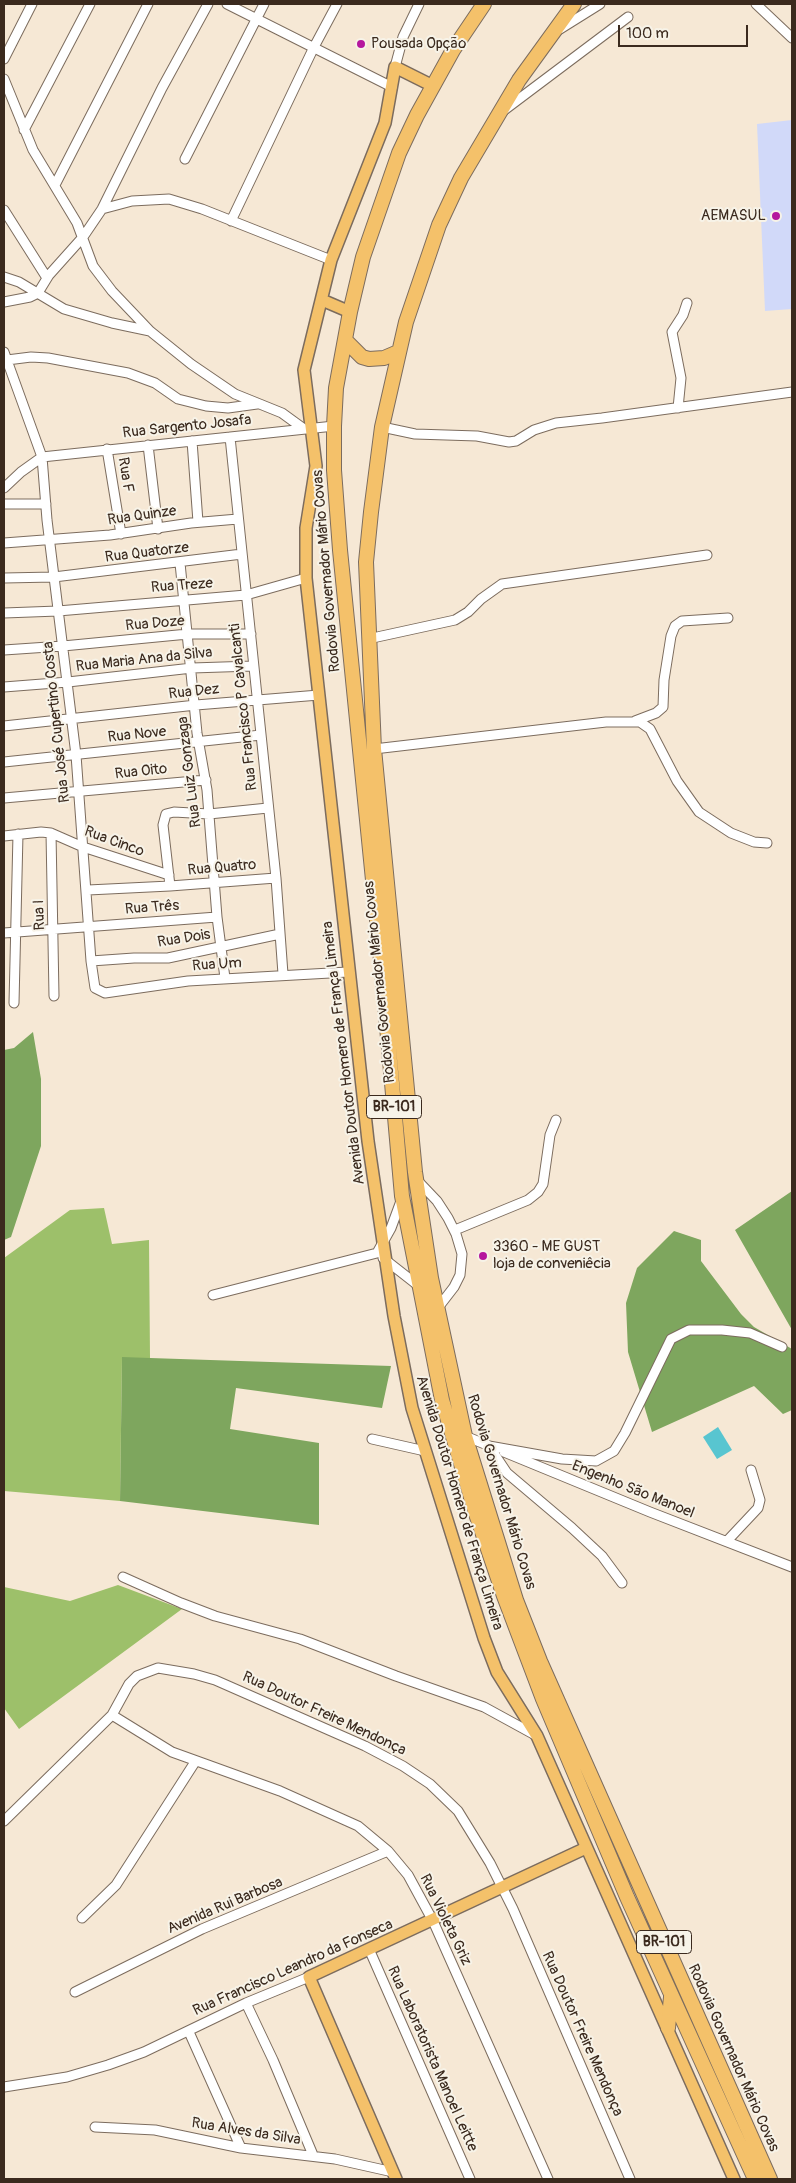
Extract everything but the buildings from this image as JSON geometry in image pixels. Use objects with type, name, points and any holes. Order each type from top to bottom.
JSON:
[{"type":"highway","name":"Rodovia Governador Mário Covas","points":[[484,4],[453,50],[433,86],[391,173],[363,257],[350,312],[336,388],[334,470],[340,550],[382,970],[402,1196],[432,1354],[453,1440],[504,1596],[543,1699],[671,1996],[755,2179]]},
{"type":"highway","name":"Rodovia Governador Mário Covas","points":[[574,4],[551,34],[497,115],[460,178],[419,279],[398,352],[382,427],[366,562],[374,749],[417,1180],[437,1309],[465,1436],[516,1600],[540,1661],[770,2179]]},
{"type":"highway","points":[[345,340],[362,357],[369,359],[384,358],[398,352]]},
{"type":"highway","points":[[668,2028],[671,1996]]},
{"type":"main road","points":[[395,67],[433,86]]},
{"type":"main road","name":"Avenida Doutor Homero de França Limeira","points":[[395,67],[385,123],[331,260],[304,370],[304,386],[308,428],[316,466],[306,528],[306,578],[368,1141],[403,1367],[412,1408],[492,1662],[537,1736],[734,2179]]},
{"type":"main road","points":[[322,300],[350,312]]},
{"type":"main road","name":"Rua Francisco Leandro da Fonseca","points":[[310,1977],[586,1848]]},
{"type":"main road","points":[[310,1977],[394,2175]]},
{"type":"street","points":[[4,59],[32,4]]},
{"type":"street","points":[[24,130],[90,4]]},
{"type":"street","points":[[55,185],[148,4]]},
{"type":"street","points":[[4,302],[30,298],[38,293],[47,278],[83,236],[102,209],[162,88],[208,4]]},
{"type":"street","points":[[227,4],[392,87]]},
{"type":"street","points":[[185,159],[264,4]]},
{"type":"street","points":[[231,221],[314,47],[337,4]]},
{"type":"street","points":[[395,67],[403,37],[419,4]]},
{"type":"street","points":[[551,34],[600,4]]},
{"type":"street","points":[[756,4],[792,38]]},
{"type":"street","points":[[497,115],[628,17]]},
{"type":"street","points":[[4,79],[38,160],[55,185],[83,236],[87,252],[100,277],[150,331],[212,379],[235,394],[282,414],[308,428]]},
{"type":"street","points":[[102,209],[132,200],[169,199],[186,203],[331,260]]},
{"type":"street","points":[[4,210],[47,278]]},
{"type":"street","points":[[4,277],[19,282],[64,309],[150,331]]},
{"type":"street","points":[[678,408],[681,378],[672,332],[683,315],[687,303]]},
{"type":"street","points":[[5,356],[48,358],[128,373],[155,383],[178,399],[206,406],[228,408],[258,404]]},
{"type":"street","name":"Rua José Cupertino Costa","points":[[5,356],[42,458],[54,577],[80,792],[93,984]]},
{"type":"street","points":[[382,427],[415,434],[477,436],[509,442],[516,441],[534,430],[556,423],[792,392]]},
{"type":"street","name":"Rua Sargento Josafa","points":[[42,458],[148,444],[334,426]]},
{"type":"street","name":"Rua Francisco P Cavalcanti","points":[[230,437],[276,878],[283,974]]},
{"type":"street","points":[[192,440],[198,522]]},
{"type":"street","points":[[148,444],[158,529]]},
{"type":"street","name":"Rua F","points":[[107,449],[121,534]]},
{"type":"street","points":[[4,488],[21,472],[42,458]]},
{"type":"street","points":[[4,504],[46,504]]},
{"type":"street","name":"Rua Quinze","points":[[4,543],[121,534],[198,522],[238,519]]},
{"type":"street","name":"Rua Quatorze","points":[[4,578],[54,577],[242,554]]},
{"type":"street","points":[[368,639],[455,620],[468,612],[481,599],[502,584],[707,555]]},
{"type":"street","name":"Rua Luiz Gonzaga","points":[[180,563],[199,742],[206,780],[217,917],[225,978]]},
{"type":"street","name":"Rua Treze","points":[[4,613],[58,611],[246,595],[306,578]]},
{"type":"street","points":[[374,749],[606,722],[634,721],[656,713],[663,707],[664,680],[671,636],[675,626],[682,621],[728,618]]},
{"type":"street","name":"Rua Doze","points":[[4,650],[188,634],[250,634]]},
{"type":"street","name":"Rua Maria Ana da Silva","points":[[4,686],[68,682],[192,668],[253,666]]},
{"type":"street","name":"Rua Dez","points":[[4,726],[196,705],[319,695]]},
{"type":"street","points":[[634,721],[650,729],[677,781],[699,812],[731,832],[754,842],[767,843]]},
{"type":"street","name":"Rua Nove","points":[[4,762],[261,735]]},
{"type":"street","name":"Rua Oito","points":[[4,798],[206,780]]},
{"type":"street","points":[[209,814],[268,808]]},
{"type":"street","name":"Rua Quatro","points":[[170,886],[163,819],[166,814],[174,812],[209,814]]},
{"type":"street","points":[[4,836],[50,833]]},
{"type":"street","name":"Rua Cinco","points":[[50,833],[83,847],[170,875]]},
{"type":"street","name":"Rua I","points":[[50,833],[54,930],[54,996]]},
{"type":"street","points":[[14,1003],[18,834]]},
{"type":"street","name":"Rua Quatro","points":[[88,890],[276,878]]},
{"type":"street","name":"Rua Três","points":[[4,933],[217,917]]},
{"type":"street","name":"Rua Dois","points":[[91,961],[168,958],[280,934]]},
{"type":"street","name":"Rua Um","points":[[93,984],[99,991],[105,993],[188,981],[283,974],[348,972]]},
{"type":"street","points":[[455,1230],[528,1200],[538,1192],[543,1184],[550,1135],[556,1120]]},
{"type":"street","points":[[417,1180],[437,1201],[455,1230],[462,1254],[460,1274],[454,1287],[437,1309]]},
{"type":"street","points":[[213,1295],[377,1253],[396,1218],[402,1196]]},
{"type":"street","points":[[377,1253],[421,1289]]},
{"type":"street","points":[[489,1446],[562,1459],[596,1461],[614,1451],[671,1339],[689,1330],[722,1330],[750,1333],[782,1347]]},
{"type":"street","name":"Engenho São Manoel","points":[[465,1436],[598,1491],[792,1567]]},
{"type":"street","points":[[372,1439],[425,1451]]},
{"type":"street","points":[[489,1446],[506,1473],[572,1528],[602,1556],[622,1584]]},
{"type":"street","points":[[727,1541],[758,1508],[760,1500],[751,1470]]},
{"type":"street","points":[[124,1577],[215,1616],[300,1639],[396,1676],[484,1706],[537,1736]]},
{"type":"street","name":"Rua Doutor Freire Mendonça","points":[[4,1821],[112,1715],[130,1684],[137,1676],[158,1668],[216,1680],[403,1766],[430,1784],[458,1811],[476,1838],[502,1888],[630,2179]]},
{"type":"street","name":"Rua Violeta Griz","points":[[112,1715],[158,1744],[195,1762],[280,1791],[339,1817],[367,1832],[388,1851],[408,1875],[433,1921],[548,2179]]},
{"type":"street","points":[[82,1918],[116,1886],[195,1762]]},
{"type":"street","name":"Avenida Rui Barbosa","points":[[75,1992],[202,1929],[388,1851]]},
{"type":"street","name":"Rua Laboratorista Manoel Leitte","points":[[369,1949],[470,2179]]},
{"type":"street","name":"Rua Francisco Leandro da Fonseca","points":[[4,2087],[67,2077],[108,2065],[189,2032],[246,2003],[310,1977]]},
{"type":"street","points":[[246,2003],[273,2060],[312,2156]]},
{"type":"street","points":[[189,2032],[241,2148]]},
{"type":"street","name":"Rua Alves da Silva","points":[[95,2128],[155,2130],[241,2148],[289,2155],[312,2156],[394,2175]]},
{"type":"shaded area","name":"AEMASUL","points":[[792,120],[792,309],[765,311],[757,124]]},
{"type":"green space","points":[[33,1032],[41,1079],[41,1146],[11,1237],[4,1240],[4,1050],[14,1048]]},
{"type":"green space","points":[[792,1191],[792,1330],[735,1230]]},
{"type":"green space","points":[[104,1208],[112,1244],[149,1240],[150,1358],[122,1358],[120,1501],[4,1491],[4,1258],[70,1210]]},
{"type":"green space","points":[[674,1231],[701,1240],[701,1261],[741,1314],[754,1327],[792,1349],[792,1410],[783,1414],[754,1386],[652,1432],[628,1352],[626,1303],[637,1268]]},
{"type":"green space","points":[[122,1357],[391,1366],[382,1408],[236,1388],[230,1429],[319,1443],[319,1525],[120,1501]]},
{"type":"green space","points":[[118,1585],[182,1609],[19,1729],[4,1708],[4,1587],[70,1601]]},
{"type":"water","points":[[718,1427],[732,1450],[717,1459],[703,1437]]},
{"type":"place","name":"Pousada Opção","points":[[361,44]]},
{"type":"place","name":"AEMASUL","points":[[776,216]]},
{"type":"place","name":"3360 - ME GUST loja de conveniêcia","points":[[483,1256]]}]
